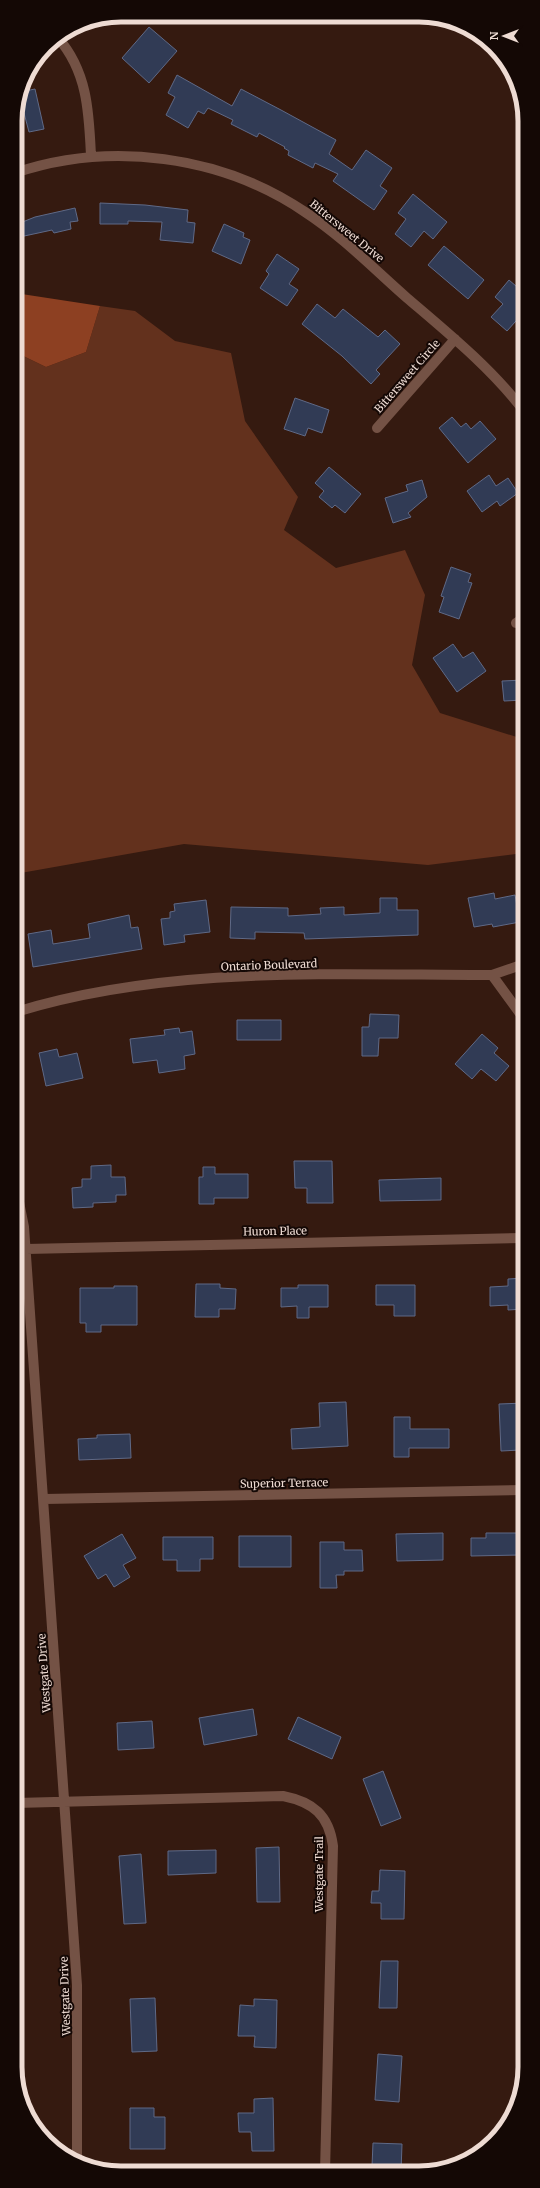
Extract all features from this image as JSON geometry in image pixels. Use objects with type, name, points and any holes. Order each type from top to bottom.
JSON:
[{"type":"street","points":[[61,43],[74,62],[83,85],[89,109],[91,156]]},
{"type":"street","name":"Bittersweet Drive","points":[[22,171],[32,167],[91,156],[126,156],[174,160],[220,171],[264,188],[305,212],[342,241],[479,361],[518,404]]},
{"type":"street","name":"Bittersweet Circle","points":[[377,428],[455,339]]},
{"type":"street","name":"Ontario Boulevard","points":[[22,1011],[108,991],[189,980],[272,976],[492,975],[518,966]]},
{"type":"street","points":[[492,975],[518,1011]]},
{"type":"street","name":"Westgate Drive","points":[[22,1217],[26,1249],[78,1985],[77,2156]]},
{"type":"street","name":"Huron Place","points":[[26,1249],[518,1238]]},
{"type":"street","name":"Superior Terrace","points":[[44,1499],[518,1490]]},
{"type":"street","name":"Westgate Trail","points":[[22,1803],[283,1796],[298,1799],[312,1806],[323,1817],[331,1831],[333,1846],[325,2166]]},
{"type":"shaded area","points":[[22,294],[100,306],[86,352],[46,367],[22,355]]},
{"type":"shaded area","points":[[100,306],[135,311],[175,341],[231,353],[245,421],[298,497],[284,530],[336,568],[405,550],[425,595],[412,665],[440,713],[518,737],[518,854],[428,865],[184,844],[22,873],[22,355],[46,367],[86,352]]},
{"type":"building","points":[[149,27],[177,51],[149,83],[122,58]]},
{"type":"building","points":[[177,75],[232,106],[241,89],[281,110],[336,140],[329,154],[352,170],[366,150],[392,168],[380,186],[387,191],[374,210],[333,181],[338,174],[315,163],[313,168],[288,155],[289,151],[284,148],[285,147],[259,133],[257,137],[231,124],[233,120],[208,108],[204,114],[198,111],[188,128],[166,115],[175,97],[168,93]]},
{"type":"building","points":[[35,89],[44,129],[29,132],[24,113],[22,113],[27,91]]},
{"type":"building","points":[[413,194],[447,222],[433,239],[424,231],[411,247],[395,234],[406,219],[398,213]]},
{"type":"building","points":[[100,203],[145,205],[188,210],[187,222],[195,223],[193,243],[160,240],[162,222],[128,221],[128,224],[100,224]]},
{"type":"building","points":[[75,208],[78,221],[70,222],[71,229],[54,233],[52,230],[22,236],[22,222],[35,217]]},
{"type":"building","points":[[224,224],[244,233],[243,237],[250,240],[241,264],[212,251]]},
{"type":"building","points":[[444,246],[484,280],[468,299],[428,265]]},
{"type":"building","points":[[277,254],[299,269],[289,284],[298,290],[287,306],[260,288],[269,274],[266,271]]},
{"type":"building","points":[[509,280],[518,288],[518,319],[507,331],[491,317],[503,304],[495,297]]},
{"type":"building","points":[[317,304],[335,318],[343,309],[378,337],[385,330],[400,344],[376,370],[380,374],[371,384],[342,356],[302,324]]},
{"type":"building","points":[[295,398],[329,410],[322,433],[308,428],[305,436],[284,429]]},
{"type":"building","points":[[452,417],[461,427],[466,423],[471,429],[480,421],[496,439],[468,463],[439,428]]},
{"type":"building","points":[[329,467],[361,494],[345,513],[335,505],[332,508],[319,497],[324,491],[315,483]]},
{"type":"building","points":[[489,475],[496,486],[508,478],[518,493],[500,506],[497,501],[482,512],[467,491]]},
{"type":"building","points":[[422,480],[427,497],[408,513],[411,517],[393,523],[385,498],[408,491],[406,485]]},
{"type":"building","points":[[451,567],[471,574],[468,582],[472,583],[459,619],[439,612],[444,597],[441,596]]},
{"type":"building","points":[[453,644],[463,658],[473,652],[486,671],[457,692],[433,658]]},
{"type":"building","points":[[518,680],[518,700],[504,701],[502,681]]},
{"type":"building","points":[[494,893],[495,899],[515,895],[518,911],[518,922],[493,927],[492,924],[474,927],[468,898]]},
{"type":"building","points":[[380,898],[397,898],[397,910],[418,910],[418,935],[305,939],[304,933],[255,932],[255,939],[230,938],[231,907],[288,908],[288,916],[321,914],[320,908],[344,907],[344,915],[380,913]]},
{"type":"building","points":[[206,900],[210,932],[184,935],[185,942],[164,945],[161,919],[170,918],[170,912],[175,911],[174,904]]},
{"type":"building","points":[[129,915],[131,928],[138,927],[142,949],[33,967],[28,934],[51,930],[53,944],[90,938],[88,924]]},
{"type":"building","points":[[370,1014],[399,1015],[398,1038],[379,1038],[378,1056],[362,1056],[362,1027],[369,1027]]},
{"type":"building","points":[[237,1020],[281,1020],[281,1040],[237,1040]]},
{"type":"building","points":[[179,1028],[180,1033],[192,1031],[195,1054],[184,1056],[185,1069],[159,1073],[157,1060],[133,1063],[130,1039],[165,1035],[164,1030]]},
{"type":"building","points":[[482,1034],[498,1048],[494,1053],[509,1066],[496,1081],[481,1069],[472,1079],[455,1064]]},
{"type":"building","points":[[57,1049],[59,1057],[77,1053],[83,1078],[46,1086],[39,1053]]},
{"type":"building","points":[[294,1161],[332,1161],[333,1203],[307,1203],[307,1188],[295,1188]]},
{"type":"building","points":[[111,1165],[111,1177],[125,1177],[126,1195],[116,1195],[116,1202],[93,1203],[93,1207],[73,1208],[72,1188],[82,1187],[82,1179],[91,1179],[91,1166]]},
{"type":"building","points":[[203,1167],[215,1167],[215,1174],[248,1174],[248,1198],[214,1198],[214,1204],[199,1204],[199,1177],[203,1177]]},
{"type":"building","points":[[441,1178],[441,1200],[380,1201],[379,1180]]},
{"type":"building","points":[[518,1278],[518,1309],[508,1310],[508,1305],[490,1306],[490,1287],[508,1286],[508,1279]]},
{"type":"building","points":[[196,1284],[220,1284],[220,1288],[236,1289],[235,1309],[219,1309],[219,1317],[195,1317]]},
{"type":"building","points":[[298,1285],[328,1285],[328,1307],[309,1307],[309,1318],[297,1318],[297,1306],[281,1307],[281,1288],[298,1288]]},
{"type":"building","points":[[376,1285],[415,1285],[415,1316],[394,1316],[394,1305],[376,1305]]},
{"type":"building","points":[[114,1286],[137,1286],[137,1325],[101,1325],[101,1332],[86,1332],[86,1323],[80,1323],[80,1288],[114,1288]]},
{"type":"building","points":[[346,1402],[348,1446],[292,1449],[291,1429],[320,1427],[319,1403]]},
{"type":"building","points":[[518,1403],[518,1450],[501,1451],[499,1404]]},
{"type":"building","points":[[394,1417],[410,1417],[410,1429],[449,1429],[449,1448],[409,1448],[409,1457],[394,1457]]},
{"type":"building","points":[[130,1434],[131,1458],[79,1460],[78,1439],[97,1438],[97,1435]]},
{"type":"building","points":[[443,1533],[443,1560],[397,1561],[396,1534]]},
{"type":"building","points":[[486,1533],[518,1533],[518,1555],[471,1556],[471,1538],[486,1538]]},
{"type":"building","points":[[122,1534],[136,1558],[123,1565],[130,1577],[114,1587],[106,1574],[98,1579],[84,1556]]},
{"type":"building","points":[[239,1536],[291,1536],[291,1567],[239,1567]]},
{"type":"building","points":[[163,1537],[213,1537],[213,1559],[200,1559],[200,1571],[177,1571],[177,1560],[163,1560]]},
{"type":"building","points":[[320,1542],[344,1542],[344,1550],[362,1550],[363,1571],[344,1571],[344,1575],[336,1575],[337,1588],[320,1588]]},
{"type":"building","points":[[253,1709],[257,1735],[204,1745],[199,1718]]},
{"type":"building","points":[[298,1717],[341,1737],[332,1759],[288,1739]]},
{"type":"building","points":[[152,1721],[154,1748],[118,1750],[117,1723]]},
{"type":"building","points":[[383,1771],[401,1818],[381,1826],[363,1779]]},
{"type":"building","points":[[279,1847],[280,1902],[257,1902],[256,1848]]},
{"type":"building","points":[[216,1850],[216,1873],[168,1875],[168,1851]]},
{"type":"building","points":[[141,1854],[146,1923],[124,1924],[119,1856]]},
{"type":"building","points":[[380,1870],[405,1871],[404,1919],[381,1919],[381,1903],[371,1903],[372,1891],[379,1891]]},
{"type":"building","points":[[381,1961],[398,1961],[397,2008],[379,2008]]},
{"type":"building","points":[[155,1998],[157,2051],[132,2052],[130,1999]]},
{"type":"building","points":[[254,1999],[277,2000],[276,2048],[254,2047],[255,2036],[238,2036],[240,2005],[254,2006]]},
{"type":"building","points":[[378,2054],[402,2056],[399,2102],[375,2100]]},
{"type":"building","points":[[273,2098],[274,2151],[252,2151],[251,2132],[239,2132],[238,2113],[254,2113],[254,2099]]},
{"type":"building","points":[[130,2108],[154,2108],[154,2117],[165,2117],[165,2149],[130,2149]]},
{"type":"building","points":[[373,2143],[402,2144],[401,2166],[372,2166]]}]
